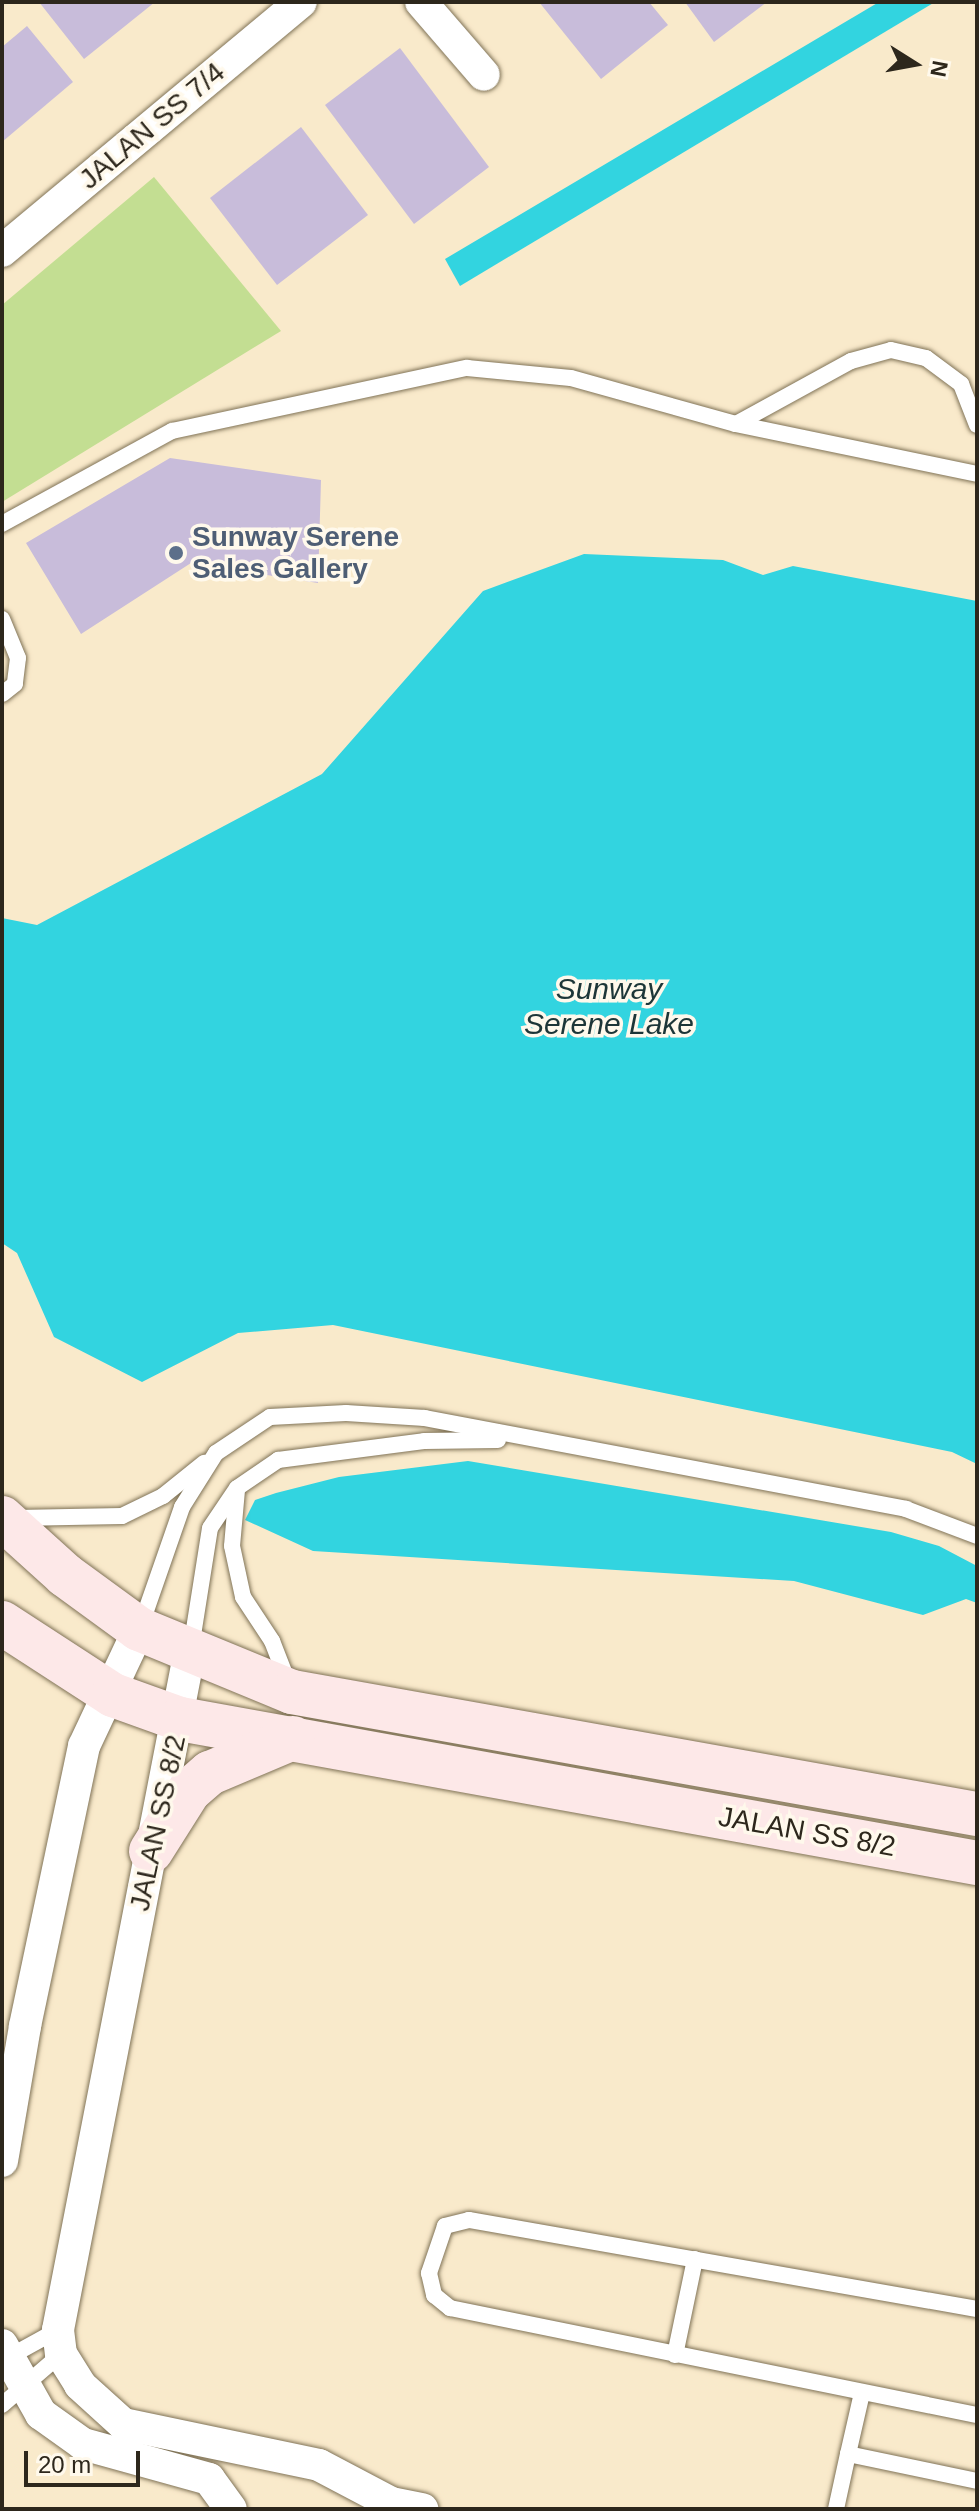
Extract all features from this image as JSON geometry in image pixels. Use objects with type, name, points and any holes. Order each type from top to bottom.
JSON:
[{"type":"main road","name":"JALAN SS 8/2","points":[[2,1518],[65,1575],[139,1629],[292,1692],[977,1814]]},
{"type":"main road","points":[[2,1623],[113,1695],[180,1719]]},
{"type":"main road","name":"JALAN SS 8/2","points":[[180,1719],[977,1863]]},
{"type":"main road","points":[[151,1851],[182,1800],[210,1773],[293,1738]]},
{"type":"street","name":"JALAN SS 7/4","points":[[2,251],[301,2]]},
{"type":"street","points":[[421,2],[484,75]]},
{"type":"street","points":[[2,2161],[84,1746],[113,1695],[139,1629]]},
{"type":"street","points":[[180,1719],[190,1650]]},
{"type":"street","name":"JALAN SS 8/2","points":[[59,2342],[151,1851],[180,1719]]},
{"type":"street","points":[[59,2342],[80,2385],[123,2424],[319,2465],[391,2503],[422,2509]]},
{"type":"street","points":[[7,2370],[41,2414],[83,2444],[209,2479],[231,2509]]},
{"type":"street","points":[[352,2509],[391,2503]]},
{"type":"lane","points":[[736,424],[851,361],[891,350],[926,358],[961,384],[977,425]]},
{"type":"lane","points":[[2,524],[172,431],[467,368],[571,378],[736,424],[977,474]]},
{"type":"lane","points":[[2,619],[18,658],[15,684],[2,694]]},
{"type":"lane","points":[[2,1518],[122,1516],[163,1496],[216,1453],[270,1417],[346,1413],[425,1418],[906,1509],[977,1536]]},
{"type":"lane","points":[[190,1650],[210,1528],[237,1488],[278,1460],[424,1441],[531,1440]]},
{"type":"lane","points":[[139,1629],[182,1507],[216,1453]]},
{"type":"lane","points":[[237,1488],[232,1546],[243,1597],[272,1641],[292,1692]]},
{"type":"lane","points":[[977,2309],[469,2220],[445,2226],[435,2246],[429,2273],[434,2295],[450,2308],[977,2415]]},
{"type":"lane","points":[[675,2355],[695,2259]]},
{"type":"lane","points":[[7,2370],[59,2342]]},
{"type":"lane","points":[[7,2370],[59,2342]]},
{"type":"lane","points":[[836,2509],[862,2393]]},
{"type":"lane","points":[[848,2454],[977,2481]]},
{"type":"green space","points":[[154,177],[281,331],[2,502],[2,305]]},
{"type":"water","points":[[879,2],[935,2],[460,286],[445,259]]},
{"type":"water","name":"Sunway Serene Lake","points":[[584,554],[723,560],[763,575],[793,566],[977,601],[977,1464],[952,1452],[333,1325],[238,1333],[142,1382],[54,1337],[17,1253],[2,1243],[2,918],[37,925],[322,774],[483,591]]},
{"type":"water","points":[[468,1461],[891,1532],[939,1546],[977,1566],[977,1603],[966,1599],[923,1615],[794,1581],[313,1551],[245,1520],[255,1500],[276,1493],[339,1477]]},
{"type":"building","points":[[39,2],[155,2],[84,59]]},
{"type":"building","points":[[539,2],[649,2],[668,25],[601,79]]},
{"type":"building","points":[[685,2],[767,2],[714,42]]},
{"type":"building","points":[[27,26],[73,82],[2,142],[2,47]]},
{"type":"building","points":[[400,48],[489,167],[414,224],[325,105]]},
{"type":"building","points":[[301,127],[368,215],[277,285],[210,198]]},
{"type":"building","name":"Sunway Serene Sales Gallery","points":[[170,458],[321,480],[318,583],[191,563],[81,634],[26,543]]},
{"type":"place","name":"Sunway Serene Sales Gallery","points":[[176,553]]}]
